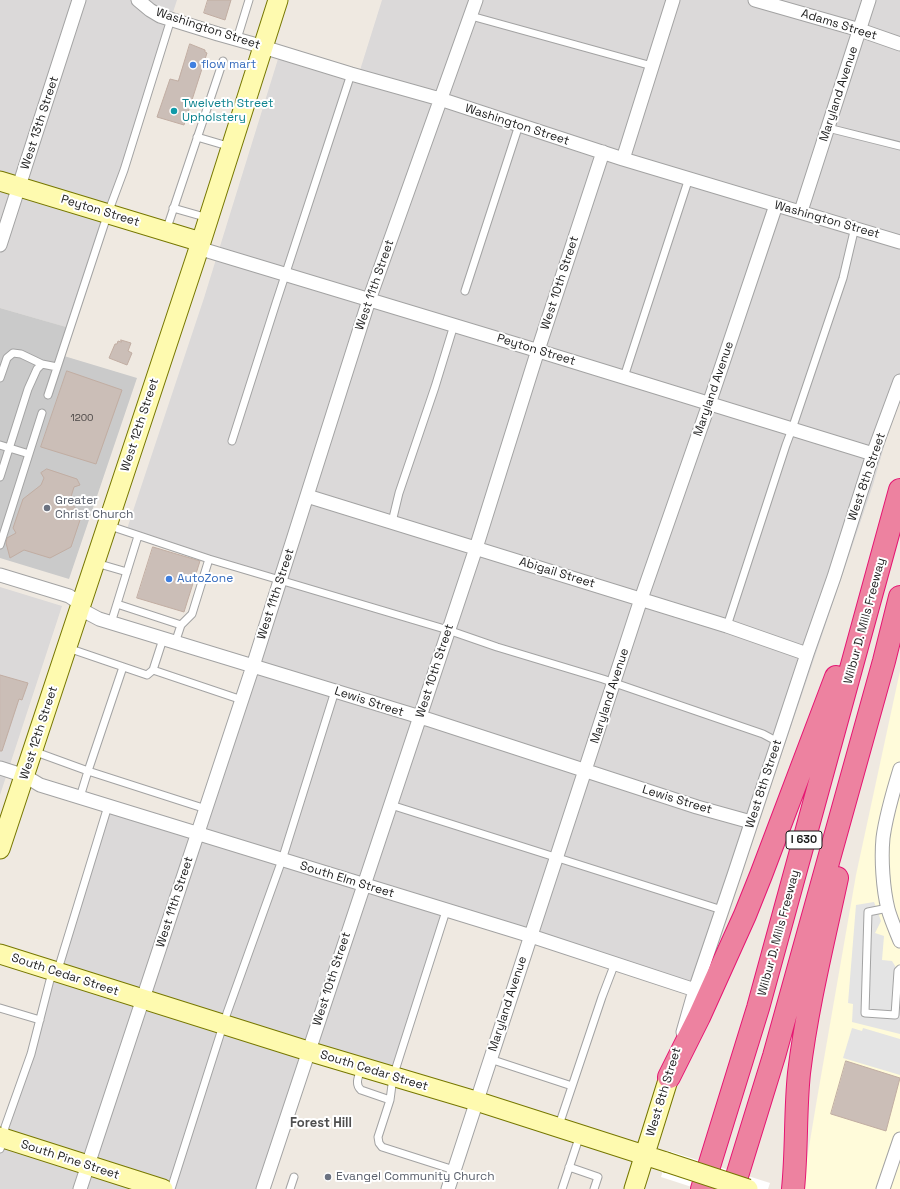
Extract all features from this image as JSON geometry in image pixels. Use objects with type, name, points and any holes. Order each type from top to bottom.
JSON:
[{"type":"highway","name":"Wilbur D. Mills Freeway","points":[[702,1189],[760,1000],[900,490]]},
{"type":"highway","points":[[669,1077],[699,1017],[761,875],[883,552]]},
{"type":"highway","name":"I 630","points":[[733,1189],[774,1056],[884,661],[900,597]]},
{"type":"highway","points":[[794,1189],[796,1101],[810,1003],[884,661]]},
{"type":"highway","points":[[796,1137],[805,1178],[809,1189]]},
{"type":"main road","name":"West 12th Street","points":[[0,849],[200,245],[278,0]]},
{"type":"main road","name":"Peyton Street","points":[[0,181],[166,231],[200,245]]},
{"type":"main road","name":"South Cedar Street","points":[[0,954],[308,1051],[476,1101],[748,1189]]},
{"type":"main road","name":"West 8th Street","points":[[634,1189],[669,1077]]},
{"type":"main road","name":"South Pine Street","points":[[1,1142],[163,1189]]},
{"type":"street","name":"West 13th Street","points":[[0,245],[79,0]]},
{"type":"street","name":"Washington Street","points":[[138,0],[160,16],[440,99],[623,159],[855,227],[900,242]]},
{"type":"street","name":"West 11th Street","points":[[80,1189],[281,582],[369,300],[476,0]]},
{"type":"street","points":[[623,159],[673,0]]},
{"type":"street","name":"Adams Street","points":[[755,0],[860,30],[900,44]]},
{"type":"street","name":"Maryland Avenue","points":[[801,211],[869,0]]},
{"type":"street","name":"West 10th Street","points":[[266,1188],[308,1051],[476,548],[538,350],[603,152]]},
{"type":"street","name":"Maryland Avenue","points":[[448,1189],[641,599],[776,205]]},
{"type":"street","name":"Peyton Street","points":[[200,245],[285,275],[538,350],[873,454]]},
{"type":"street","name":"West 8th Street","points":[[669,1077],[695,990],[834,577],[873,454],[900,381]]},
{"type":"street","name":"Abigail Street","points":[[307,496],[727,626],[807,654]]},
{"type":"street","name":"Lewis Street","points":[[0,575],[69,596],[75,600],[84,612],[111,623],[420,717],[697,807],[751,822]]},
{"type":"street","name":"South Elm Street","points":[[0,768],[25,776],[40,785],[531,936],[695,990]]},
{"type":"street","points":[[900,769],[886,819],[883,839],[884,873],[888,908],[900,941]]},
{"type":"street","points":[[882,1189],[900,1139]]},
{"type":"lane","points":[[238,39],[249,0]]},
{"type":"lane","points":[[471,16],[652,66]]},
{"type":"lane","points":[[48,395],[126,163],[171,19]]},
{"type":"lane","points":[[166,231],[223,61]]},
{"type":"lane","points":[[232,441],[285,275],[352,74]]},
{"type":"lane","points":[[465,291],[518,125]]},
{"type":"lane","points":[[828,128],[900,146]]},
{"type":"lane","points":[[198,137],[231,147]]},
{"type":"lane","points":[[624,377],[689,178]]},
{"type":"lane","points":[[173,208],[208,218]]},
{"type":"lane","points":[[727,626],[842,278],[855,227]]},
{"type":"lane","points":[[392,522],[399,494],[454,325]]},
{"type":"lane","points":[[0,378],[7,358],[12,353],[21,354],[42,364],[57,367]]},
{"type":"lane","points":[[0,477],[28,389],[37,369],[42,364]]},
{"type":"lane","points":[[0,544],[42,413]]},
{"type":"lane","points":[[0,445],[29,454]]},
{"type":"lane","points":[[107,525],[281,582],[448,630],[497,647],[614,683],[763,734],[778,742]]},
{"type":"lane","points":[[111,623],[138,536]]},
{"type":"lane","points":[[67,648],[147,674],[153,670],[169,641],[181,625],[192,614],[209,559]]},
{"type":"lane","points":[[95,562],[127,572]]},
{"type":"lane","points":[[117,604],[181,625]]},
{"type":"lane","points":[[80,797],[123,667]]},
{"type":"lane","points":[[153,670],[242,700]]},
{"type":"lane","points":[[171,1189],[224,1024],[282,860],[335,691]]},
{"type":"lane","points":[[33,751],[88,771],[206,809]]},
{"type":"lane","points":[[1,1142],[31,1054],[50,980],[57,972],[108,806]]},
{"type":"lane","points":[[391,806],[722,910]]},
{"type":"lane","points":[[888,908],[868,912],[865,1013],[896,1015],[898,971],[900,969]]},
{"type":"lane","points":[[446,911],[393,1077],[390,1100],[378,1137],[378,1143],[382,1147],[454,1170]]},
{"type":"lane","points":[[558,1128],[615,963]]},
{"type":"lane","points":[[0,1008],[40,1020]]},
{"type":"lane","points":[[490,1059],[572,1086]]},
{"type":"lane","points":[[362,1067],[357,1083],[358,1088],[390,1100]]},
{"type":"lane","points":[[562,1189],[580,1134]]},
{"type":"lane","points":[[569,1167],[598,1177],[594,1189]]},
{"type":"lane","points":[[290,1189],[294,1178]]},
{"type":"shaded area","points":[[0,0],[177,0],[69,328],[0,308]]},
{"type":"shaded area","points":[[382,0],[900,0],[900,391],[873,485],[774,777],[695,990],[446,911],[393,1077],[308,1051],[263,1189],[0,1189],[0,1143],[57,972],[108,806],[197,834],[273,579],[127,529],[204,298],[278,59],[356,83]]},
{"type":"shaded area","points":[[0,308],[73,329],[64,356],[137,378],[69,579],[0,558]]},
{"type":"shaded area","points":[[0,587],[62,606],[0,795]]},
{"type":"shaded area","points":[[900,671],[900,1189],[802,1189],[856,875]]},
{"type":"shaded area","points":[[874,902],[881,921],[875,933],[884,936],[882,960],[892,961],[900,974],[900,1034],[852,1022],[853,1004],[848,1003],[856,905]]},
{"type":"shaded area","points":[[852,1028],[862,1031],[863,1028],[900,1039],[900,1075],[843,1058]]},
{"type":"pier","points":[[669,1151],[770,1183],[768,1189],[698,1189],[661,1177]]},
{"type":"building","points":[[208,0],[231,0],[225,20],[204,13]]},
{"type":"building","points":[[190,44],[205,50],[207,53],[184,125],[157,117],[170,79],[178,81]]},
{"type":"building","points":[[121,340],[131,343],[128,351],[132,353],[127,365],[109,358],[115,344],[117,344],[118,341],[121,342]]},
{"type":"building","points":[[67,371],[122,390],[96,464],[41,447]]},
{"type":"building","name":"Greater Christ Church","points":[[47,469],[77,479],[80,485],[74,487],[70,500],[81,517],[71,547],[50,558],[24,550],[10,558],[6,543],[7,538],[16,533],[13,528],[23,499],[41,485],[44,478],[41,473]]},
{"type":"building","name":"AutoZone","points":[[153,547],[200,561],[184,612],[137,598]]},
{"type":"building","points":[[0,675],[28,683],[22,700],[19,699],[2,751],[0,751]]},
{"type":"building","points":[[846,1061],[900,1078],[886,1131],[831,1114]]},
{"type":"place","name":"flow mart","points":[[193,65]]},
{"type":"place","name":"Twelveth Street Upholstery","points":[[174,111]]},
{"type":"place","name":"Greater Christ Church","points":[[47,508]]},
{"type":"place","name":"AutoZone","points":[[169,579]]},
{"type":"place","name":"Evangel Community Church","points":[[328,1177]]},
{"type":"district","name":"Forest Hill","points":[[321,1123]]}]
